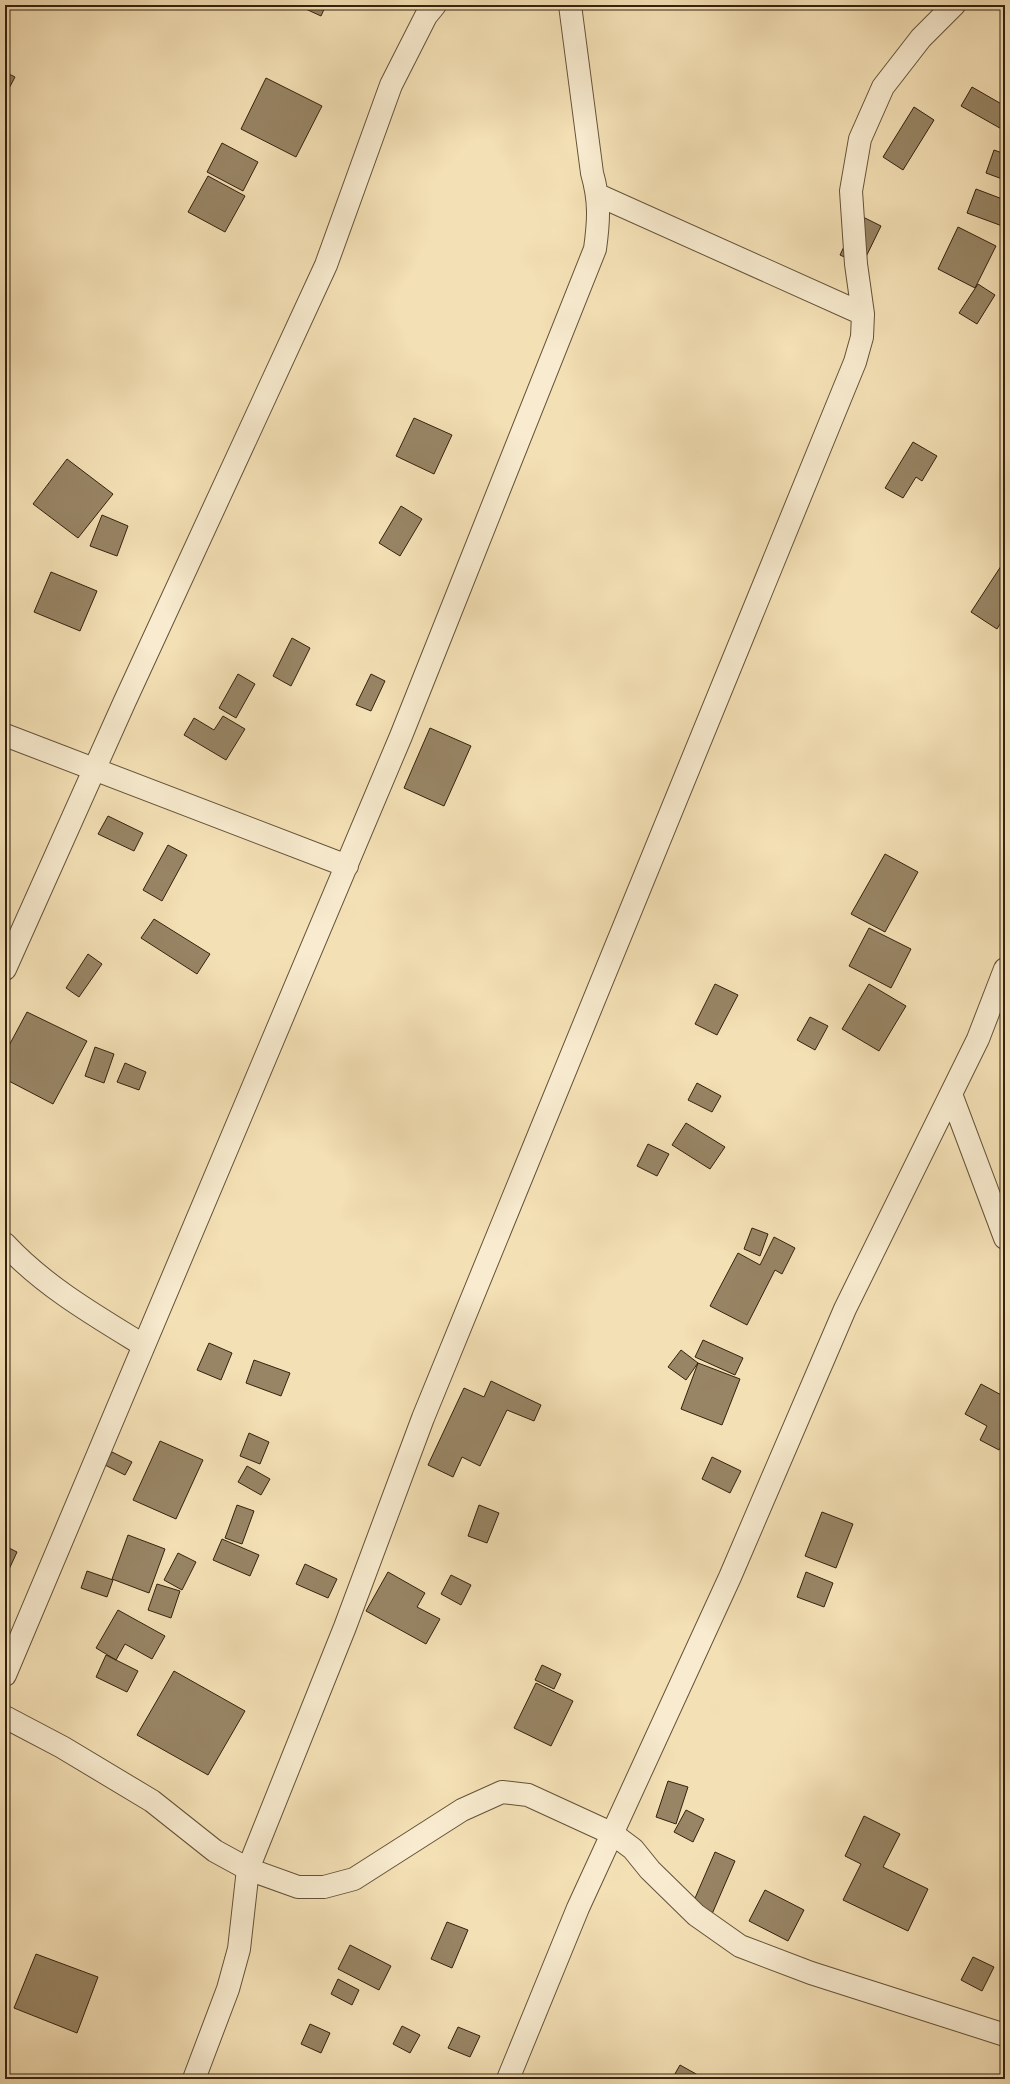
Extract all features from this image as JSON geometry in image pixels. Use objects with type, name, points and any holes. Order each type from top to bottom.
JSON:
[{"type":"street","points":[[5,969],[95,768],[326,265],[391,85],[426,16],[435,5]]},
{"type":"street","points":[[5,1675],[401,736],[595,248],[599,218],[598,195],[592,173],[570,5]]},
{"type":"street","points":[[194,2079],[228,1989],[239,1949],[248,1869],[345,1627],[423,1418],[855,362],[862,337],[864,314],[856,264],[852,191],[860,140],[883,87],[921,38],[954,5]]},
{"type":"street","points":[[598,195],[864,314]]},
{"type":"street","points":[[5,734],[346,866]]},
{"type":"street","points":[[508,2079],[578,1908],[730,1578],[845,1308],[978,1039],[1005,969]]},
{"type":"street","points":[[951,1094],[1005,1238]]},
{"type":"street","points":[[5,1244],[25,1266],[87,1310],[143,1345]]},
{"type":"street","points":[[5,1717],[62,1747],[152,1801],[215,1851],[248,1869],[298,1887],[324,1887],[354,1879],[462,1810],[502,1792],[528,1795],[613,1834],[633,1849],[650,1870],[696,1915],[740,1946],[811,1973],[1005,2035]]},
{"type":"building","points":[[297,5],[326,5],[321,16]]},
{"type":"building","points":[[5,72],[15,77],[5,96]]},
{"type":"building","points":[[266,78],[322,106],[296,157],[241,129]]},
{"type":"building","points":[[972,87],[1005,106],[1005,131],[961,106]]},
{"type":"building","points":[[914,107],[934,120],[903,170],[883,157]]},
{"type":"building","points":[[222,143],[258,162],[243,191],[207,172]]},
{"type":"building","points":[[994,150],[1005,154],[1005,180],[986,173]]},
{"type":"building","points":[[208,176],[245,196],[225,232],[188,212]]},
{"type":"building","points":[[976,189],[1005,200],[1005,227],[967,213]]},
{"type":"building","points":[[859,215],[881,226],[862,265],[840,255]]},
{"type":"building","points":[[958,227],[996,246],[975,288],[938,269]]},
{"type":"building","points":[[978,284],[995,295],[977,324],[959,313]]},
{"type":"building","points":[[414,418],[452,435],[434,474],[396,456]]},
{"type":"building","points":[[913,442],[937,456],[922,481],[916,477],[903,498],[885,488]]},
{"type":"building","points":[[67,459],[113,494],[78,538],[33,504]]},
{"type":"building","points":[[401,506],[422,519],[400,556],[379,543]]},
{"type":"building","points":[[102,515],[128,526],[117,556],[90,546]]},
{"type":"building","points":[[1005,560],[1005,616],[997,629],[971,612]]},
{"type":"building","points":[[51,572],[97,591],[80,631],[34,612]]},
{"type":"building","points":[[292,638],[310,648],[291,686],[273,676]]},
{"type":"building","points":[[238,674],[255,684],[236,718],[219,708]]},
{"type":"building","points":[[371,674],[385,681],[371,711],[356,705]]},
{"type":"building","points":[[223,716],[245,729],[226,760],[184,735],[194,718],[214,730]]},
{"type":"building","points":[[430,728],[471,746],[444,806],[404,788]]},
{"type":"building","points":[[108,816],[143,833],[134,851],[98,834]]},
{"type":"building","points":[[168,845],[187,855],[162,901],[143,890]]},
{"type":"building","points":[[885,854],[918,872],[885,932],[851,914]]},
{"type":"building","points":[[154,919],[210,954],[197,974],[141,938]]},
{"type":"building","points":[[869,928],[911,949],[891,988],[849,966]]},
{"type":"building","points":[[88,954],[102,964],[79,997],[66,988]]},
{"type":"building","points":[[715,984],[738,995],[717,1035],[695,1024]]},
{"type":"building","points":[[869,984],[906,1006],[879,1051],[842,1029]]},
{"type":"building","points":[[27,1012],[87,1041],[53,1104],[5,1079],[5,1053]]},
{"type":"building","points":[[810,1017],[828,1026],[815,1050],[797,1040]]},
{"type":"building","points":[[95,1047],[114,1054],[104,1083],[85,1076]]},
{"type":"building","points":[[125,1063],[146,1072],[139,1090],[117,1082]]},
{"type":"building","points":[[697,1083],[721,1096],[712,1112],[688,1100]]},
{"type":"building","points":[[686,1123],[725,1147],[710,1169],[672,1145]]},
{"type":"building","points":[[648,1144],[669,1154],[657,1176],[637,1166]]},
{"type":"building","points":[[752,1228],[768,1234],[760,1256],[744,1249]]},
{"type":"building","points":[[774,1237],[795,1248],[782,1274],[775,1270],[747,1325],[710,1306],[738,1253],[760,1265]]},
{"type":"building","points":[[703,1340],[743,1358],[735,1375],[695,1357]]},
{"type":"building","points":[[209,1343],[232,1353],[221,1380],[197,1370]]},
{"type":"building","points":[[681,1350],[698,1363],[686,1380],[668,1367]]},
{"type":"building","points":[[254,1360],[290,1373],[281,1396],[246,1383]]},
{"type":"building","points":[[698,1363],[740,1379],[722,1425],[681,1409]]},
{"type":"building","points":[[491,1381],[541,1405],[534,1421],[507,1410],[480,1466],[462,1457],[453,1477],[428,1465],[464,1388],[484,1397]]},
{"type":"building","points":[[981,1384],[1005,1397],[1005,1439],[999,1450],[980,1440],[987,1426],[965,1414]]},
{"type":"building","points":[[249,1433],[269,1442],[260,1464],[240,1456]]},
{"type":"building","points":[[160,1441],[203,1460],[176,1519],[133,1500]]},
{"type":"building","points":[[112,1452],[132,1462],[125,1475],[105,1465]]},
{"type":"building","points":[[712,1457],[741,1471],[730,1493],[702,1479]]},
{"type":"building","points":[[247,1466],[270,1479],[261,1495],[238,1482]]},
{"type":"building","points":[[237,1505],[254,1511],[242,1544],[225,1538]]},
{"type":"building","points":[[479,1505],[499,1513],[487,1543],[468,1536]]},
{"type":"building","points":[[822,1512],[853,1524],[836,1568],[805,1556]]},
{"type":"building","points":[[128,1535],[165,1549],[149,1593],[112,1579]]},
{"type":"building","points":[[222,1539],[259,1555],[250,1576],[213,1560]]},
{"type":"building","points":[[5,1546],[17,1552],[6,1576],[5,1575]]},
{"type":"building","points":[[178,1553],[196,1562],[182,1590],[164,1580]]},
{"type":"building","points":[[305,1564],[337,1579],[328,1598],[296,1584]]},
{"type":"building","points":[[87,1571],[113,1580],[107,1597],[81,1588]]},
{"type":"building","points":[[388,1572],[425,1593],[417,1607],[440,1619],[426,1644],[366,1611]]},
{"type":"building","points":[[806,1572],[833,1583],[824,1607],[797,1597]]},
{"type":"building","points":[[451,1575],[471,1585],[461,1605],[441,1594]]},
{"type":"building","points":[[157,1584],[180,1591],[171,1618],[148,1610]]},
{"type":"building","points":[[118,1610],[165,1636],[152,1659],[125,1644],[116,1660],[96,1648]]},
{"type":"building","points":[[106,1655],[138,1671],[127,1692],[96,1677]]},
{"type":"building","points":[[542,1665],[561,1674],[554,1689],[535,1680]]},
{"type":"building","points":[[174,1671],[245,1711],[208,1775],[137,1735]]},
{"type":"building","points":[[536,1683],[573,1701],[551,1746],[514,1728]]},
{"type":"building","points":[[668,1781],[688,1787],[676,1824],[656,1817]]},
{"type":"building","points":[[686,1810],[704,1819],[693,1842],[674,1832]]},
{"type":"building","points":[[864,1816],[900,1834],[883,1867],[928,1889],[908,1931],[843,1900],[861,1864],[845,1856]]},
{"type":"building","points":[[715,1852],[735,1861],[709,1921],[689,1912]]},
{"type":"building","points":[[765,1890],[804,1910],[788,1941],[749,1921]]},
{"type":"building","points":[[447,1922],[468,1930],[452,1968],[431,1959]]},
{"type":"building","points":[[350,1945],[391,1966],[379,1990],[338,1969]]},
{"type":"building","points":[[36,1954],[98,1977],[77,2033],[14,2008]]},
{"type":"building","points":[[973,1957],[994,1967],[982,1991],[961,1980]]},
{"type":"building","points":[[338,1979],[359,1990],[352,2005],[331,1994]]},
{"type":"building","points":[[310,2024],[330,2033],[321,2053],[301,2044]]},
{"type":"building","points":[[402,2026],[420,2035],[410,2053],[393,2044]]},
{"type":"building","points":[[458,2027],[480,2036],[470,2057],[448,2048]]},
{"type":"building","points":[[680,2065],[705,2079],[672,2079]]}]
